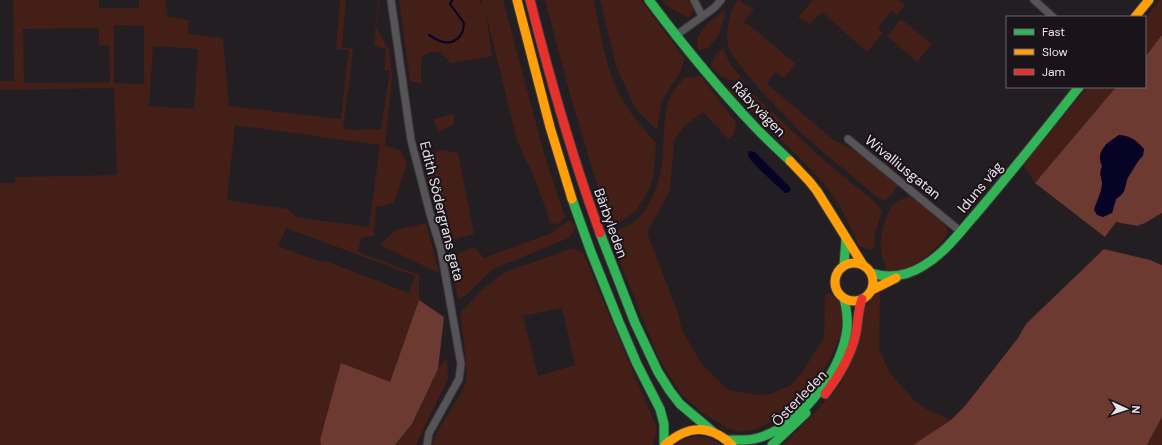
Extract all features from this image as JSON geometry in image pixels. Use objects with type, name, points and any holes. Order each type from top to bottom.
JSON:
[{"type":"main road","name":"Bärbyleden","points":[[517,0],[552,134],[574,205],[617,318],[637,365],[661,412],[664,423],[664,445]]},
{"type":"main road","name":"Bärbyleden","points":[[530,0],[564,123],[588,200],[605,250],[631,314],[653,362],[666,385],[681,404],[696,419],[730,443]]},
{"type":"main road","name":"Råbyvägen","points":[[649,0],[675,36],[717,87],[808,181],[826,204],[846,239],[864,265]]},
{"type":"main road","points":[[1136,16],[1149,0]]},
{"type":"main road","name":"Iduns väg","points":[[871,273],[883,277],[897,277],[911,273],[939,255],[983,205],[1078,88]]},
{"type":"main road","points":[[844,265],[846,239]]},
{"type":"main road","points":[[872,290],[873,280],[871,273],[864,265],[857,263],[844,265],[835,275],[834,284],[836,291],[844,299],[850,301],[858,301],[862,299],[870,294],[872,290],[897,277]]},
{"type":"main road","name":"Österleden","points":[[730,443],[760,438],[772,432],[796,416],[824,387],[839,358],[846,335],[848,316],[844,299]]},
{"type":"main road","name":"Österleden","points":[[772,445],[799,421],[836,380],[846,363],[853,346],[859,307],[862,299]]},
{"type":"main road","points":[[664,445],[673,437],[685,431],[698,429],[712,431]]},
{"type":"street","name":"Edith Södergrans gata","points":[[391,0],[411,140],[441,250],[461,364],[459,379],[429,433],[427,445]]},
{"type":"street","points":[[694,0],[702,16]]},
{"type":"street","points":[[675,36],[714,8],[721,0]]},
{"type":"street","points":[[1034,0],[1052,16]]},
{"type":"street","name":"Wivalliusgatan","points":[[848,139],[960,231]]},
{"type":"shaded area","points":[[13,0],[99,0],[99,8],[139,8],[139,0],[165,0],[168,17],[189,20],[188,34],[223,38],[229,106],[341,119],[349,50],[336,49],[340,0],[346,0],[342,47],[353,49],[343,129],[381,129],[390,71],[384,70],[386,49],[374,46],[378,0],[380,0],[376,27],[389,50],[392,76],[385,146],[400,150],[407,163],[394,203],[377,207],[376,204],[374,236],[361,238],[358,252],[419,275],[419,300],[390,382],[320,440],[321,445],[0,445],[0,183],[15,183],[15,177],[117,175],[114,88],[0,90],[0,81],[14,81]],"holes":[[[114,25],[144,26],[144,84],[114,83]],[[99,28],[99,45],[109,45],[110,82],[24,83],[23,29]],[[153,46],[198,49],[194,109],[149,106]],[[235,125],[380,145],[369,227],[296,217],[288,209],[227,200]],[[286,228],[415,276],[409,293],[328,262],[318,261],[278,246]]]},
{"type":"shaded area","points":[[399,0],[478,0],[483,5],[481,0],[503,0],[544,154],[565,217],[559,224],[549,223],[547,212],[533,175],[517,141],[486,13],[492,56],[451,63],[440,52],[429,52],[421,58],[421,84],[410,81]]},
{"type":"shaded area","points":[[545,0],[594,0],[604,48],[614,84],[627,108],[656,143],[654,171],[650,188],[636,211],[617,224],[611,219],[605,201],[601,198],[571,98]]},
{"type":"shaded area","points":[[600,0],[641,0],[684,58],[681,71],[662,100],[657,130],[635,108],[616,66]]},
{"type":"shaded area","points":[[662,0],[687,0],[691,3],[693,13],[688,18],[666,5]]},
{"type":"shaded area","points":[[738,0],[754,9],[743,23],[748,24],[796,64],[784,78],[775,72],[767,84],[835,141],[856,151],[898,185],[892,195],[884,201],[877,197],[801,133],[760,90],[736,60],[728,47],[727,33],[731,11]]},
{"type":"shaded area","points":[[813,0],[898,0],[905,5],[897,15],[892,11],[878,27],[883,33],[867,52],[822,12],[810,24],[798,17]]},
{"type":"shaded area","points":[[1160,0],[1162,0],[1162,35],[1146,56],[1146,18]]},
{"type":"shaded area","points":[[723,11],[726,11],[719,35],[708,48],[699,50],[697,44],[700,33],[708,23]]},
{"type":"shaded area","points":[[901,19],[932,44],[917,62],[887,36]]},
{"type":"shaded area","points":[[1162,35],[1162,213],[1137,226],[1116,222],[1105,237],[1035,183],[1115,88],[1146,88],[1146,56]],"holes":[[[1119,135],[1135,140],[1143,149],[1143,155],[1128,178],[1123,193],[1116,199],[1112,213],[1099,195],[1101,192],[1102,183],[1100,173],[1105,145]]]},
{"type":"shaded area","points":[[723,48],[730,64],[746,84],[721,77],[711,67],[715,55]]},
{"type":"shaded area","points":[[700,75],[736,122],[734,134],[728,139],[703,112],[684,126],[674,140],[670,190],[647,233],[677,310],[682,330],[701,363],[728,390],[757,395],[770,394],[791,385],[803,371],[824,337],[825,295],[829,293],[839,301],[842,313],[841,333],[830,359],[815,385],[794,405],[776,419],[757,429],[740,432],[728,429],[701,412],[681,394],[659,359],[611,240],[615,238],[619,229],[626,227],[640,217],[650,201],[658,183],[663,155],[665,120],[670,97],[685,77],[693,78]]},
{"type":"shaded area","points":[[727,88],[754,95],[818,155],[877,204],[882,211],[875,233],[874,249],[859,246],[840,206],[824,184],[806,164]]},
{"type":"shaded area","points":[[1087,88],[1115,88],[1035,183],[1023,165]]},
{"type":"shaded area","points":[[454,114],[454,124],[438,132],[433,119]]},
{"type":"shaded area","points":[[442,150],[458,153],[474,234],[448,241],[442,228],[423,164],[425,155]]},
{"type":"shaded area","points":[[911,196],[945,224],[948,232],[930,254],[904,270],[887,273],[881,252],[882,232],[886,217],[892,205],[899,200]]},
{"type":"shaded area","points":[[569,220],[576,227],[569,238],[493,269],[466,295],[458,300],[450,257],[474,247],[484,258],[551,233]]},
{"type":"shaded area","points":[[426,223],[439,273],[380,245],[395,230]]},
{"type":"shaded area","points":[[573,248],[583,253],[657,428],[653,445],[432,445],[439,429],[465,385],[466,361],[460,313],[482,290],[503,273]],"holes":[[[562,308],[575,365],[538,376],[523,316]]]},
{"type":"shaded area","points":[[1104,249],[1150,260],[1162,265],[1162,417],[1147,445],[913,445],[951,420],[965,406],[1018,338],[1026,324]]},
{"type":"shaded area","points":[[880,292],[879,349],[890,373],[914,400],[926,409],[951,420],[913,445],[782,445],[841,384],[857,345],[862,311],[872,298]]},
{"type":"shaded area","points":[[419,300],[444,317],[438,369],[412,424],[395,445],[321,445],[320,440],[341,363],[390,382]]},
{"type":"shaded area","points":[[447,357],[448,379],[416,445],[395,445],[412,424],[438,369]]},
{"type":"shaded area","points":[[1162,417],[1162,445],[1147,445],[1149,443]]},
{"type":"shaded area","points":[[694,436],[712,439],[721,445],[675,445],[682,440]]},
{"type":"water","points":[[1119,135],[1130,137],[1138,143],[1144,149],[1143,156],[1129,175],[1123,193],[1116,199],[1112,213],[1103,217],[1097,215],[1094,210],[1102,185],[1100,172],[1102,166],[1100,156],[1103,148]]},
{"type":"water","points":[[749,151],[755,152],[789,186],[791,190],[788,193],[785,193],[755,165],[748,155]]},
{"type":"waterway","points":[[429,35],[437,40],[445,42],[453,41],[460,36],[464,28],[464,23],[450,4],[452,0]]},
{"type":"traffic: fast","points":[[649,0],[713,81],[759,131],[790,161]]},
{"type":"traffic: fast","points":[[871,273],[885,276],[898,276],[923,266],[938,255],[988,199],[1078,88]]},
{"type":"traffic: fast","points":[[572,199],[619,322],[637,364],[660,409],[664,424],[664,445]]},
{"type":"traffic: fast","points":[[600,233],[635,323],[658,372],[680,404],[712,431]]},
{"type":"traffic: fast","points":[[844,265],[846,239]]},
{"type":"traffic: fast","points":[[728,440],[755,439],[773,432],[788,423],[802,411],[814,397],[835,367],[842,351],[847,326],[847,312],[844,299]]},
{"type":"traffic: fast","points":[[772,445],[806,413]]},
{"type":"traffic: slow","points":[[517,0],[550,127],[572,199]]},
{"type":"traffic: slow","points":[[1136,16],[1149,0]]},
{"type":"traffic: slow","points":[[790,161],[817,191],[863,265]]},
{"type":"traffic: slow","points":[[850,263],[858,263],[868,268],[872,275],[873,282],[872,289],[868,296],[858,301],[850,301],[840,296],[838,293],[835,286],[835,278],[840,268],[843,266],[850,263]]},
{"type":"traffic: slow","points":[[872,290],[896,278]]},
{"type":"traffic: slow","points":[[665,445],[682,434],[698,430],[707,430],[715,433],[732,445]]},
{"type":"traffic: jam","points":[[530,0],[562,118],[600,233]]},
{"type":"traffic: jam","points":[[825,394],[840,373],[848,358],[856,333],[862,299]]}]
